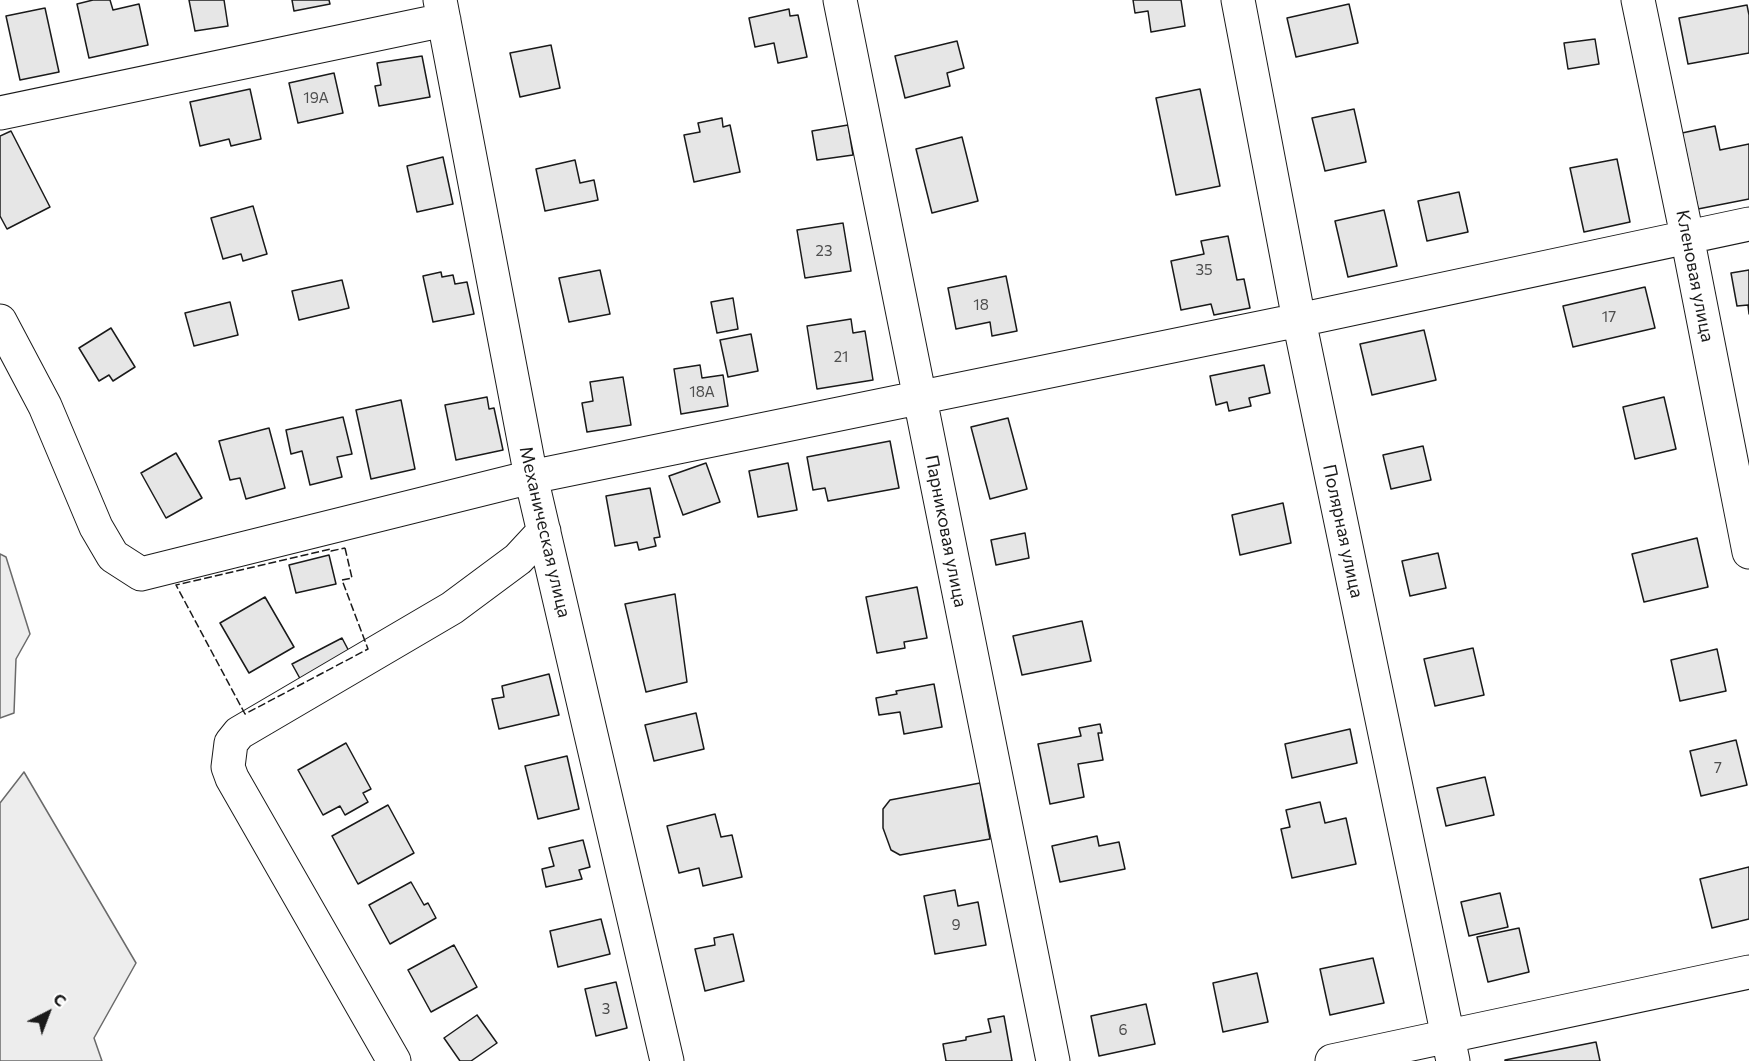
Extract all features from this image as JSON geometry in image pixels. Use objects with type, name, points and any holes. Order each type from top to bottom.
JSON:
[{"type":"street","name":"Парниковая улица","points":[[840,0],[1053,1061]]},
{"type":"street","name":"Полярная улица","points":[[1238,0],[1299,320],[1450,1049]]},
{"type":"street","name":"Кленовая улица","points":[[1638,0],[1749,552]]},
{"type":"street","points":[[0,113],[442,10]]},
{"type":"street","name":"Механическая улица","points":[[442,10],[531,477],[667,1061]]},
{"type":"street","points":[[0,321],[45,406],[96,527],[113,556],[141,574],[531,477],[1299,320],[1749,224]]},
{"type":"street","points":[[394,1061],[232,778],[228,767],[231,743],[239,733],[452,608],[518,559],[544,531]]},
{"type":"street","points":[[1332,1061],[1450,1049],[1749,972]]},
{"type":"shaded area","points":[[0,554],[6,557],[30,634],[16,659],[14,713],[0,718]]},
{"type":"shaded area","points":[[24,772],[136,963],[94,1038],[102,1061],[0,1061],[0,803]]},
{"type":"building","points":[[93,0],[110,0],[113,10],[139,4],[148,45],[89,58],[77,4]]},
{"type":"building","points":[[189,0],[224,0],[228,26],[195,31]]},
{"type":"building","points":[[292,0],[329,0],[330,4],[294,11]]},
{"type":"building","points":[[1133,0],[1181,0],[1185,26],[1151,32],[1148,11],[1135,13]]},
{"type":"building","points":[[1349,4],[1358,43],[1296,57],[1287,18]]},
{"type":"building","points":[[1747,5],[1749,53],[1688,64],[1679,18]]},
{"type":"building","points":[[45,8],[59,72],[20,80],[6,16]]},
{"type":"building","points":[[789,9],[790,16],[798,15],[807,57],[778,63],[774,43],[755,47],[749,18]]},
{"type":"building","points":[[1595,39],[1599,64],[1568,69],[1564,43]]},
{"type":"building","points":[[957,41],[964,68],[947,73],[950,86],[905,98],[895,56]]},
{"type":"building","points":[[551,45],[560,88],[520,97],[510,53]]},
{"type":"building","points":[[422,56],[430,97],[379,106],[375,86],[381,85],[377,63]]},
{"type":"building","points":[[334,73],[343,113],[298,123],[289,83]]},
{"type":"building","points":[[250,89],[261,139],[231,146],[229,139],[200,146],[190,102]]},
{"type":"building","points":[[1200,89],[1220,186],[1176,195],[1156,98]]},
{"type":"building","points":[[1354,109],[1366,162],[1325,171],[1312,118]]},
{"type":"building","points":[[722,118],[723,127],[730,125],[740,172],[694,182],[684,135],[700,132],[698,123]]},
{"type":"building","points":[[848,125],[853,155],[817,160],[812,131]]},
{"type":"building","points":[[1715,126],[1720,150],[1749,144],[1749,199],[1698,209],[1682,133]]},
{"type":"building","points":[[11,131],[50,207],[7,229],[0,216],[0,136]]},
{"type":"building","points":[[962,137],[978,201],[932,213],[916,149]]},
{"type":"building","points":[[443,157],[453,204],[417,212],[407,166]]},
{"type":"building","points":[[1617,159],[1630,222],[1584,232],[1570,168]]},
{"type":"building","points":[[575,160],[580,183],[594,180],[598,200],[545,211],[536,169]]},
{"type":"building","points":[[1459,192],[1468,232],[1427,241],[1418,201]]},
{"type":"building","points":[[253,206],[267,254],[243,261],[241,254],[223,259],[211,218]]},
{"type":"building","points":[[1384,210],[1397,266],[1348,277],[1335,221]]},
{"type":"building","points":[[843,223],[851,271],[805,278],[797,230]]},
{"type":"building","points":[[1228,236],[1237,280],[1244,279],[1250,308],[1214,315],[1211,304],[1181,310],[1171,261],[1204,254],[1201,241]]},
{"type":"building","points":[[600,270],[610,314],[569,322],[559,278]]},
{"type":"building","points":[[1749,270],[1749,314],[1748,305],[1737,306],[1731,273]]},
{"type":"building","points":[[441,272],[442,277],[453,275],[455,284],[467,282],[474,314],[433,322],[423,276]]},
{"type":"building","points":[[1006,276],[1017,331],[992,336],[990,322],[956,329],[948,288]]},
{"type":"building","points":[[342,280],[349,308],[299,320],[292,291]]},
{"type":"building","points":[[1645,287],[1655,328],[1573,347],[1563,306]]},
{"type":"building","points":[[733,298],[738,329],[717,333],[711,302]]},
{"type":"building","points":[[230,302],[238,335],[194,346],[185,313]]},
{"type":"building","points":[[851,319],[853,333],[865,331],[873,380],[817,389],[807,326]]},
{"type":"building","points":[[111,328],[135,367],[113,381],[109,375],[99,381],[79,348]]},
{"type":"building","points":[[1424,330],[1436,380],[1372,395],[1360,344]]},
{"type":"building","points":[[751,334],[758,371],[728,377],[720,340]]},
{"type":"building","points":[[700,365],[702,378],[723,375],[728,406],[681,414],[674,369]]},
{"type":"building","points":[[1264,365],[1270,393],[1249,398],[1251,406],[1229,411],[1227,402],[1216,405],[1210,376]]},
{"type":"building","points":[[623,377],[631,425],[587,432],[582,403],[593,401],[590,382]]},
{"type":"building","points":[[487,397],[489,409],[494,408],[503,450],[456,460],[445,405]]},
{"type":"building","points":[[1664,397],[1676,449],[1635,459],[1623,407]]},
{"type":"building","points":[[401,400],[415,469],[371,479],[356,410]]},
{"type":"building","points":[[343,417],[352,454],[337,457],[342,477],[310,485],[302,451],[291,454],[286,430]]},
{"type":"building","points":[[1008,418],[1027,489],[990,499],[971,427]]},
{"type":"building","points":[[269,428],[285,488],[246,499],[240,478],[230,480],[219,441]]},
{"type":"building","points":[[890,441],[899,488],[828,501],[825,488],[813,490],[807,457]]},
{"type":"building","points":[[1423,446],[1431,480],[1391,489],[1383,455]]},
{"type":"building","points":[[176,453],[202,498],[166,518],[141,473]]},
{"type":"building","points":[[706,463],[720,502],[683,515],[669,476]]},
{"type":"building","points":[[788,463],[797,510],[758,517],[749,471]]},
{"type":"building","points":[[650,488],[660,537],[654,538],[656,546],[639,550],[637,542],[615,546],[606,496]]},
{"type":"building","points":[[1283,503],[1291,543],[1240,555],[1232,515]]},
{"type":"building","points":[[1025,533],[1029,558],[996,565],[991,540]]},
{"type":"building","points":[[1697,538],[1708,587],[1644,602],[1632,554]]},
{"type":"building","points":[[1438,553],[1446,588],[1410,596],[1402,561]]},
{"type":"building","points":[[329,555],[336,584],[296,593],[289,565]]},
{"type":"building","points":[[917,587],[927,638],[904,642],[905,648],[877,653],[866,597]]},
{"type":"building","points":[[675,594],[687,682],[646,692],[625,604]]},
{"type":"building","points":[[265,597],[294,647],[249,673],[220,623]]},
{"type":"building","points":[[1082,621],[1091,661],[1022,675],[1013,636]]},
{"type":"building","points":[[342,638],[352,657],[303,684],[292,664]]},
{"type":"building","points":[[1473,648],[1484,695],[1435,706],[1424,659]]},
{"type":"building","points":[[1717,649],[1726,691],[1680,701],[1671,660]]},
{"type":"building","points":[[549,674],[559,715],[499,729],[492,699],[504,697],[502,686]]},
{"type":"building","points":[[934,684],[942,727],[904,734],[900,712],[879,715],[876,698],[897,694],[896,691]]},
{"type":"building","points":[[696,713],[704,749],[654,761],[645,725]]},
{"type":"building","points":[[1100,724],[1102,733],[1098,733],[1103,760],[1078,764],[1084,797],[1050,804],[1038,744],[1081,736],[1079,728]]},
{"type":"building","points":[[1350,729],[1357,763],[1292,778],[1285,744]]},
{"type":"building","points":[[1736,740],[1747,785],[1701,796],[1690,751]]},
{"type":"building","points":[[346,743],[371,789],[363,793],[368,802],[345,815],[340,806],[323,815],[298,770]]},
{"type":"building","points":[[567,756],[579,809],[538,819],[525,766]]},
{"type":"building","points":[[1485,777],[1494,815],[1446,826],[1437,788]]},
{"type":"building","points":[[980,783],[990,839],[900,855],[891,850],[883,828],[883,809],[890,800]]},
{"type":"building","points":[[1320,802],[1325,823],[1346,818],[1356,864],[1292,878],[1281,829],[1290,827],[1286,810]]},
{"type":"building","points":[[388,805],[414,853],[358,884],[332,836]]},
{"type":"building","points":[[715,814],[721,837],[732,835],[742,877],[703,886],[699,868],[679,873],[667,826]]},
{"type":"building","points":[[1097,836],[1099,846],[1119,842],[1125,869],[1060,882],[1052,846]]},
{"type":"building","points":[[583,840],[590,867],[579,870],[582,879],[546,887],[542,869],[554,866],[549,848]]},
{"type":"building","points":[[1749,867],[1749,919],[1712,928],[1700,879]]},
{"type":"building","points":[[411,882],[424,905],[428,903],[436,918],[390,944],[369,905]]},
{"type":"building","points":[[955,890],[958,906],[978,902],[986,945],[935,954],[924,896]]},
{"type":"building","points":[[1500,893],[1508,927],[1469,936],[1461,902]]},
{"type":"building","points":[[601,919],[610,954],[558,967],[550,931]]},
{"type":"building","points":[[1519,928],[1529,972],[1488,982],[1477,937]]},
{"type":"building","points":[[733,934],[744,981],[705,991],[695,949],[715,945],[714,938]]},
{"type":"building","points":[[454,945],[477,987],[431,1012],[408,970]]},
{"type":"building","points":[[1373,958],[1384,1003],[1330,1015],[1320,969]]},
{"type":"building","points":[[1257,973],[1268,1022],[1223,1032],[1213,983]]},
{"type":"building","points":[[616,982],[627,1028],[596,1036],[585,989]]},
{"type":"building","points":[[1146,1004],[1155,1044],[1099,1056],[1091,1016]]},
{"type":"building","points":[[477,1015],[497,1043],[471,1061],[460,1061],[444,1038]]},
{"type":"building","points":[[1004,1016],[1012,1061],[946,1061],[943,1044],[991,1032],[988,1019]]},
{"type":"building","points":[[1596,1042],[1600,1061],[1505,1061],[1505,1060]]},
{"type":"fence","points":[[345,548],[352,578],[342,580],[368,649],[245,714],[176,585],[331,549],[331,551],[345,548]]}]
